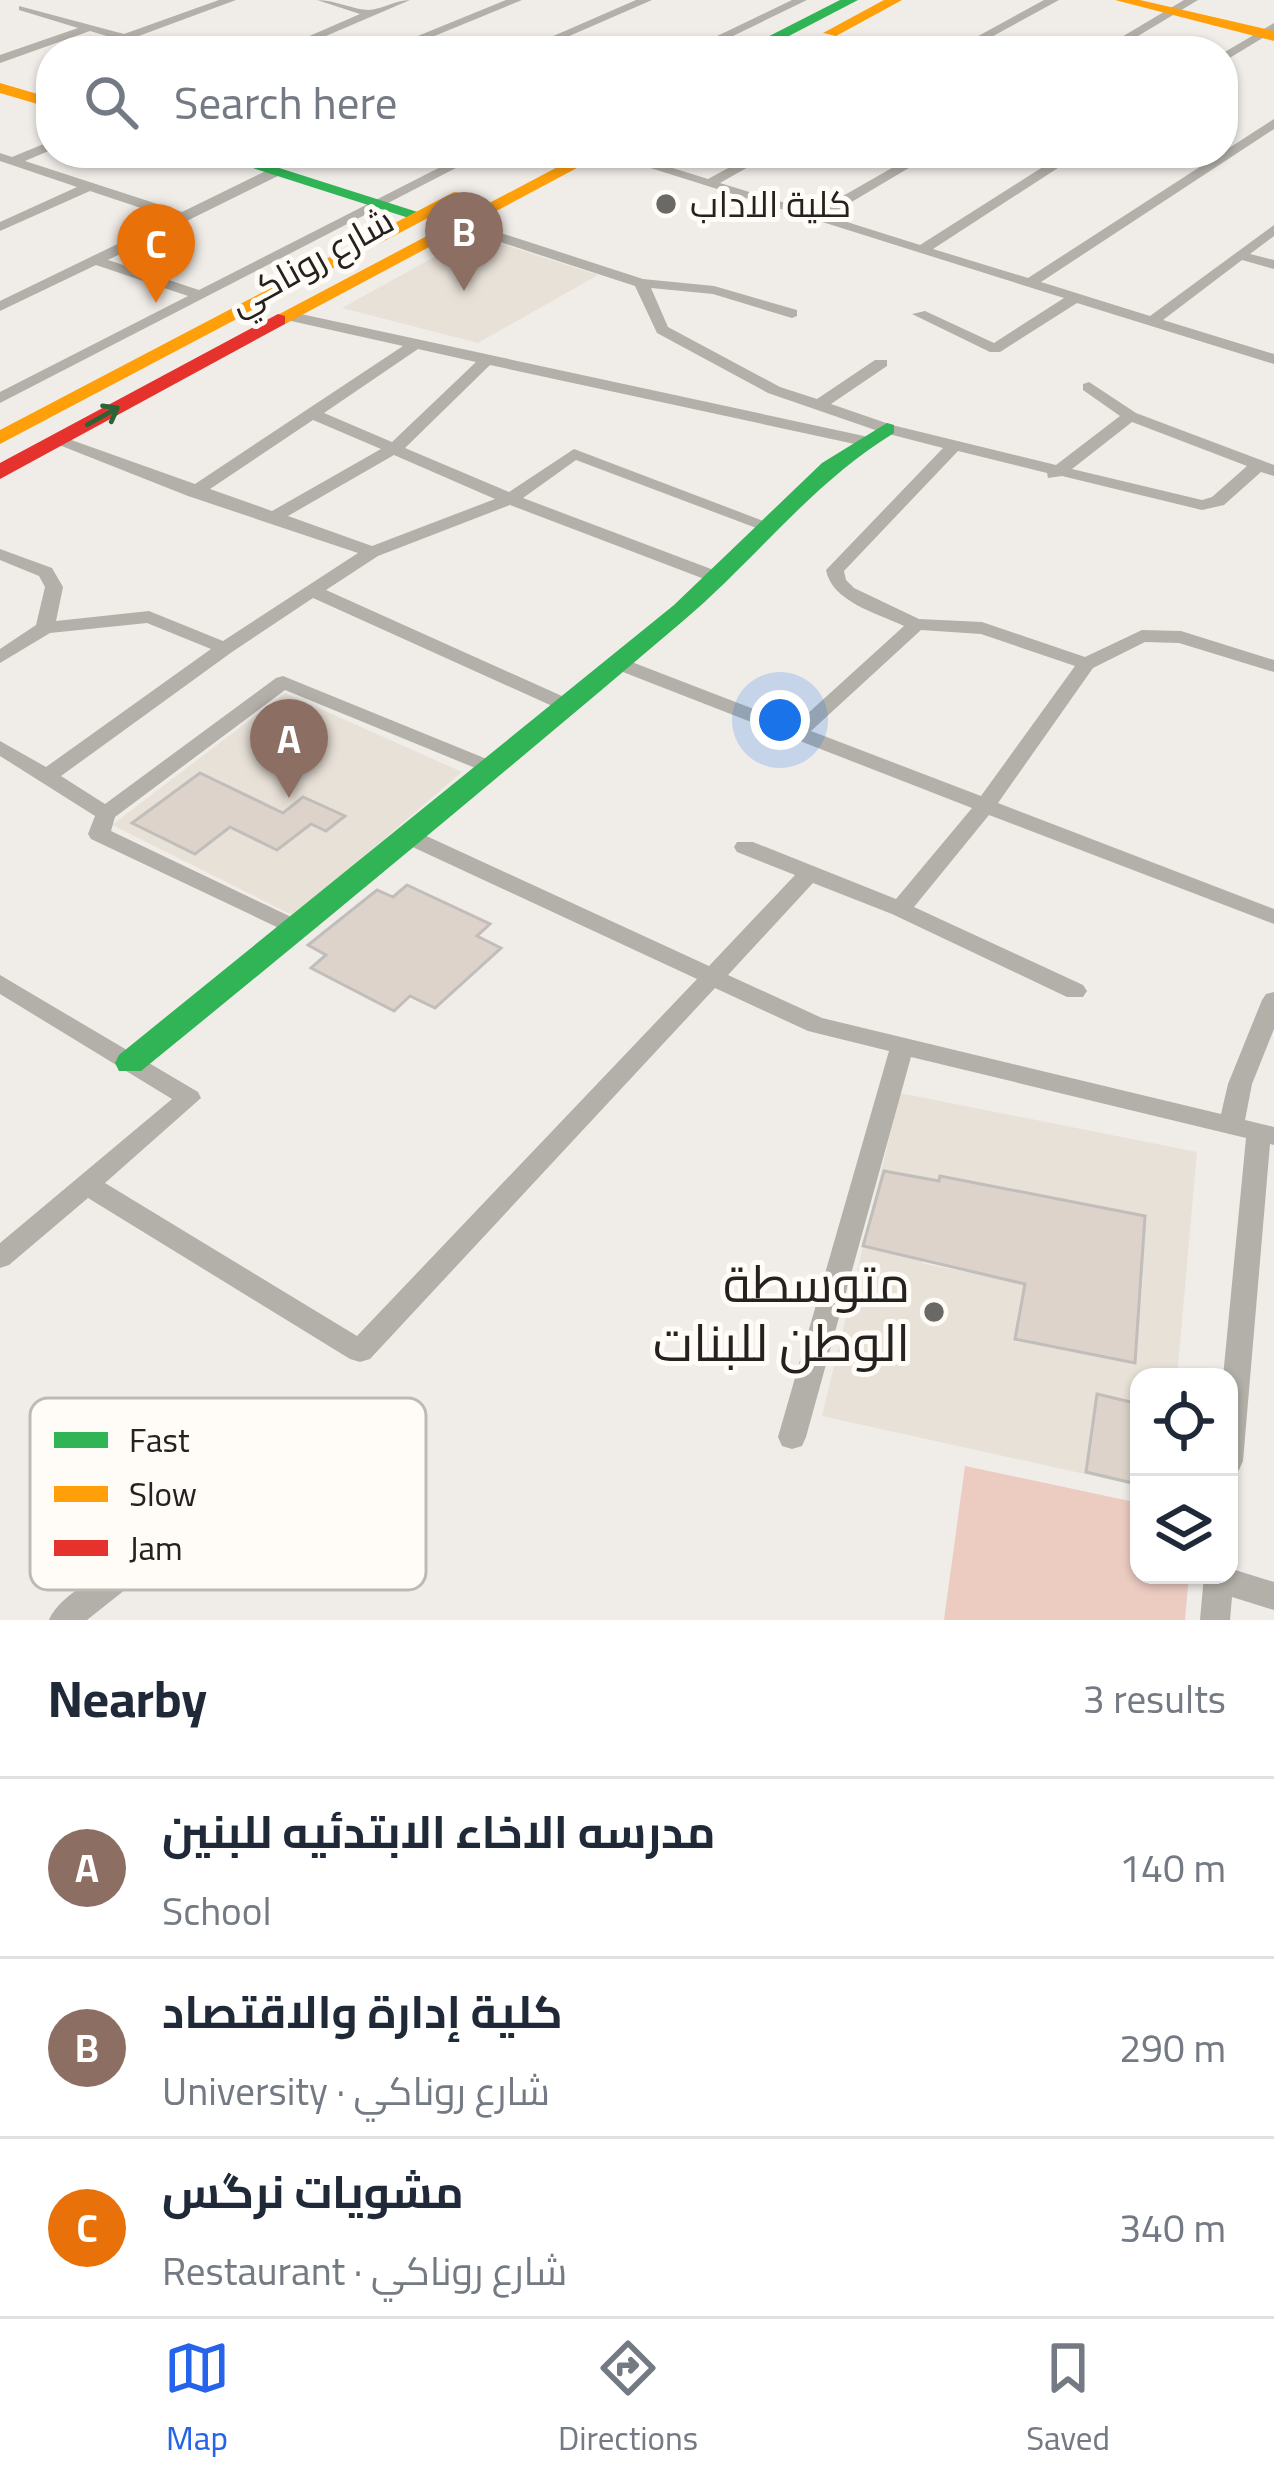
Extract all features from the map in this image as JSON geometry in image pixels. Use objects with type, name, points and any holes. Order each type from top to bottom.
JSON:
[{"type":"main road","points":[[778,36],[851,0]]},
{"type":"main road","points":[[825,36],[895,0]]},
{"type":"main road","points":[[1122,0],[1182,6],[1270,32]]},
{"type":"main road","points":[[0,72],[36,83]]},
{"type":"main road","points":[[0,88],[36,99]]},
{"type":"main road","points":[[293,168],[438,214]]},
{"type":"main road","name":"شارع روناكي","points":[[0,438],[438,214],[517,168]]},
{"type":"main road","name":"شارع روناكي","points":[[0,472],[286,316],[438,214],[558,168]]},
{"type":"main road","points":[[130,1063],[412,838],[706,588],[765,525],[875,435]]},
{"type":"street","points":[[0,15],[45,0]]},
{"type":"street","points":[[168,0],[202,10]]},
{"type":"street","points":[[129,36],[230,0]]},
{"type":"street","points":[[323,0],[371,14]]},
{"type":"street","points":[[319,36],[404,0]]},
{"type":"street","points":[[425,36],[516,0]]},
{"type":"street","points":[[561,36],[646,0]]},
{"type":"street","points":[[724,36],[801,0]]},
{"type":"street","points":[[985,36],[1053,0]]},
{"type":"street","points":[[1130,36],[1182,6]]},
{"type":"street","points":[[23,8],[123,36]]},
{"type":"street","points":[[66,36],[92,27]]},
{"type":"street","points":[[1238,50],[1270,32]]},
{"type":"street","points":[[0,59],[36,46]]},
{"type":"street","points":[[1238,147],[1274,123]]},
{"type":"street","points":[[6,159],[36,150]]},
{"type":"street","points":[[6,159],[182,218]]},
{"type":"street","points":[[0,307],[182,218],[263,168]]},
{"type":"street","points":[[0,398],[447,168]]},
{"type":"street","points":[[660,168],[1274,359]]},
{"type":"street","points":[[710,183],[738,168]]},
{"type":"street","points":[[818,216],[901,168]]},
{"type":"street","points":[[921,250],[1050,168]]},
{"type":"street","points":[[1030,283],[1205,168]]},
{"type":"street","points":[[0,227],[90,186]]},
{"type":"street","points":[[438,214],[641,283],[713,290],[792,313]]},
{"type":"street","points":[[1152,321],[1274,229]]},
{"type":"street","points":[[1239,255],[1274,265]]},
{"type":"street","points":[[95,260],[200,295]]},
{"type":"street","points":[[0,283],[28,293]]},
{"type":"street","points":[[641,283],[662,330],[773,389],[819,405],[875,435]]},
{"type":"street","points":[[920,314],[995,349],[1076,297]]},
{"type":"street","points":[[286,316],[484,362],[954,446],[1202,505],[1218,501],[1266,469]]},
{"type":"street","points":[[194,492],[414,345]]},
{"type":"street","points":[[271,519],[395,448],[454,396],[484,362]]},
{"type":"street","points":[[819,405],[881,363]]},
{"type":"street","points":[[1089,387],[1130,416],[1266,469]]},
{"type":"street","points":[[313,414],[510,499],[713,576]]},
{"type":"street","points":[[1054,473],[1130,416]]},
{"type":"street","points":[[56,442],[372,552]]},
{"type":"street","points":[[916,625],[848,592],[836,581],[836,570],[954,446]]},
{"type":"street","points":[[49,775],[225,648],[372,552],[510,499],[574,454],[765,525]]},
{"type":"street","points":[[0,554],[52,578],[45,628]]},
{"type":"street","points":[[312,591],[566,705]]},
{"type":"street","points":[[0,657],[45,628],[149,617],[225,648]]},
{"type":"street","points":[[796,734],[916,625],[942,621],[992,629],[1086,664]]},
{"type":"street","points":[[900,908],[985,806],[1086,664],[1142,636],[1180,637],[1274,666]]},
{"type":"street","points":[[617,663],[1274,916]]},
{"type":"street","points":[[298,929],[99,834],[106,814],[284,682],[493,767]]},
{"type":"street","points":[[0,747],[106,814]]},
{"type":"street","points":[[412,838],[816,1025],[901,1050],[1255,1131]]},
{"type":"street","points":[[745,847],[900,908],[1075,991]]},
{"type":"street","points":[[86,1184],[360,1351],[810,873]]},
{"type":"street","points":[[0,983],[189,1098],[0,1258]]},
{"type":"street","points":[[1236,1368],[1255,1131],[1240,1084],[1274,1000]]},
{"type":"street","points":[[792,1437],[901,1050]]},
{"type":"street","points":[[1215,1620],[1218,1584]]},
{"type":"street","points":[[1238,1584],[1274,1596]]},
{"type":"street","points":[[64,1620],[101,1590]]},
{"type":"shaded area","points":[[474,235],[598,275],[478,343],[342,308]]},
{"type":"shaded area","points":[[285,693],[462,772],[294,916],[112,825]]},
{"type":"shaded area","name":"متوسطة الوطن للبنات","points":[[900,1093],[1197,1152],[1178,1368],[1130,1368],[1130,1402],[1097,1395],[1130,1468],[1130,1484],[822,1416]],"holes":[[[940,1176],[1145,1216],[1141,1256],[1045,1254],[1143,1274],[1135,1362],[1016,1340],[1025,1284],[922,1263]]]},
{"type":"shaded area","points":[[965,1466],[1130,1501],[1130,1584],[1188,1584],[1185,1620],[944,1620]]},
{"type":"building","points":[[200,773],[283,813],[303,797],[345,816],[326,831],[311,824],[277,850],[230,827],[195,854],[132,823]]},
{"type":"building","points":[[407,885],[490,924],[477,936],[501,948],[435,1008],[410,996],[394,1011],[311,968],[326,955],[308,945],[377,890],[393,897]]},
{"type":"building","points":[[884,1171],[939,1181],[940,1176],[1145,1216],[1135,1363],[1015,1339],[1025,1284],[863,1246]]},
{"type":"building","points":[[1097,1394],[1130,1402],[1130,1482],[1086,1472]]},
{"type":"traffic: fast","points":[[778,36],[851,0]]},
{"type":"traffic: fast","points":[[263,168],[418,215]]},
{"type":"traffic: fast","points":[[130,1063],[682,610],[830,467],[887,429]]},
{"type":"traffic: slow","points":[[831,33],[895,0]]},
{"type":"traffic: slow","points":[[1122,0],[1274,36]]},
{"type":"traffic: slow","points":[[0,88],[36,99]]},
{"type":"traffic: slow","points":[[278,320],[568,168]]},
{"type":"traffic: slow","points":[[0,438],[454,197]]},
{"type":"traffic: jam","points":[[0,472],[278,320]]},
{"type":"place","name":"كلية الاداب","points":[[666,204]]},
{"type":"place","name":"كلية إدارة والاقتصاد","points":[[464,291]]},
{"type":"place","name":"مشويات نرگس","points":[[156,303]]},
{"type":"place","name":"مدرسه الاخاء الابتدئيه للبنين","points":[[289,798]]},
{"type":"place","name":"متوسطة الوطن للبنات","points":[[934,1312]]}]
